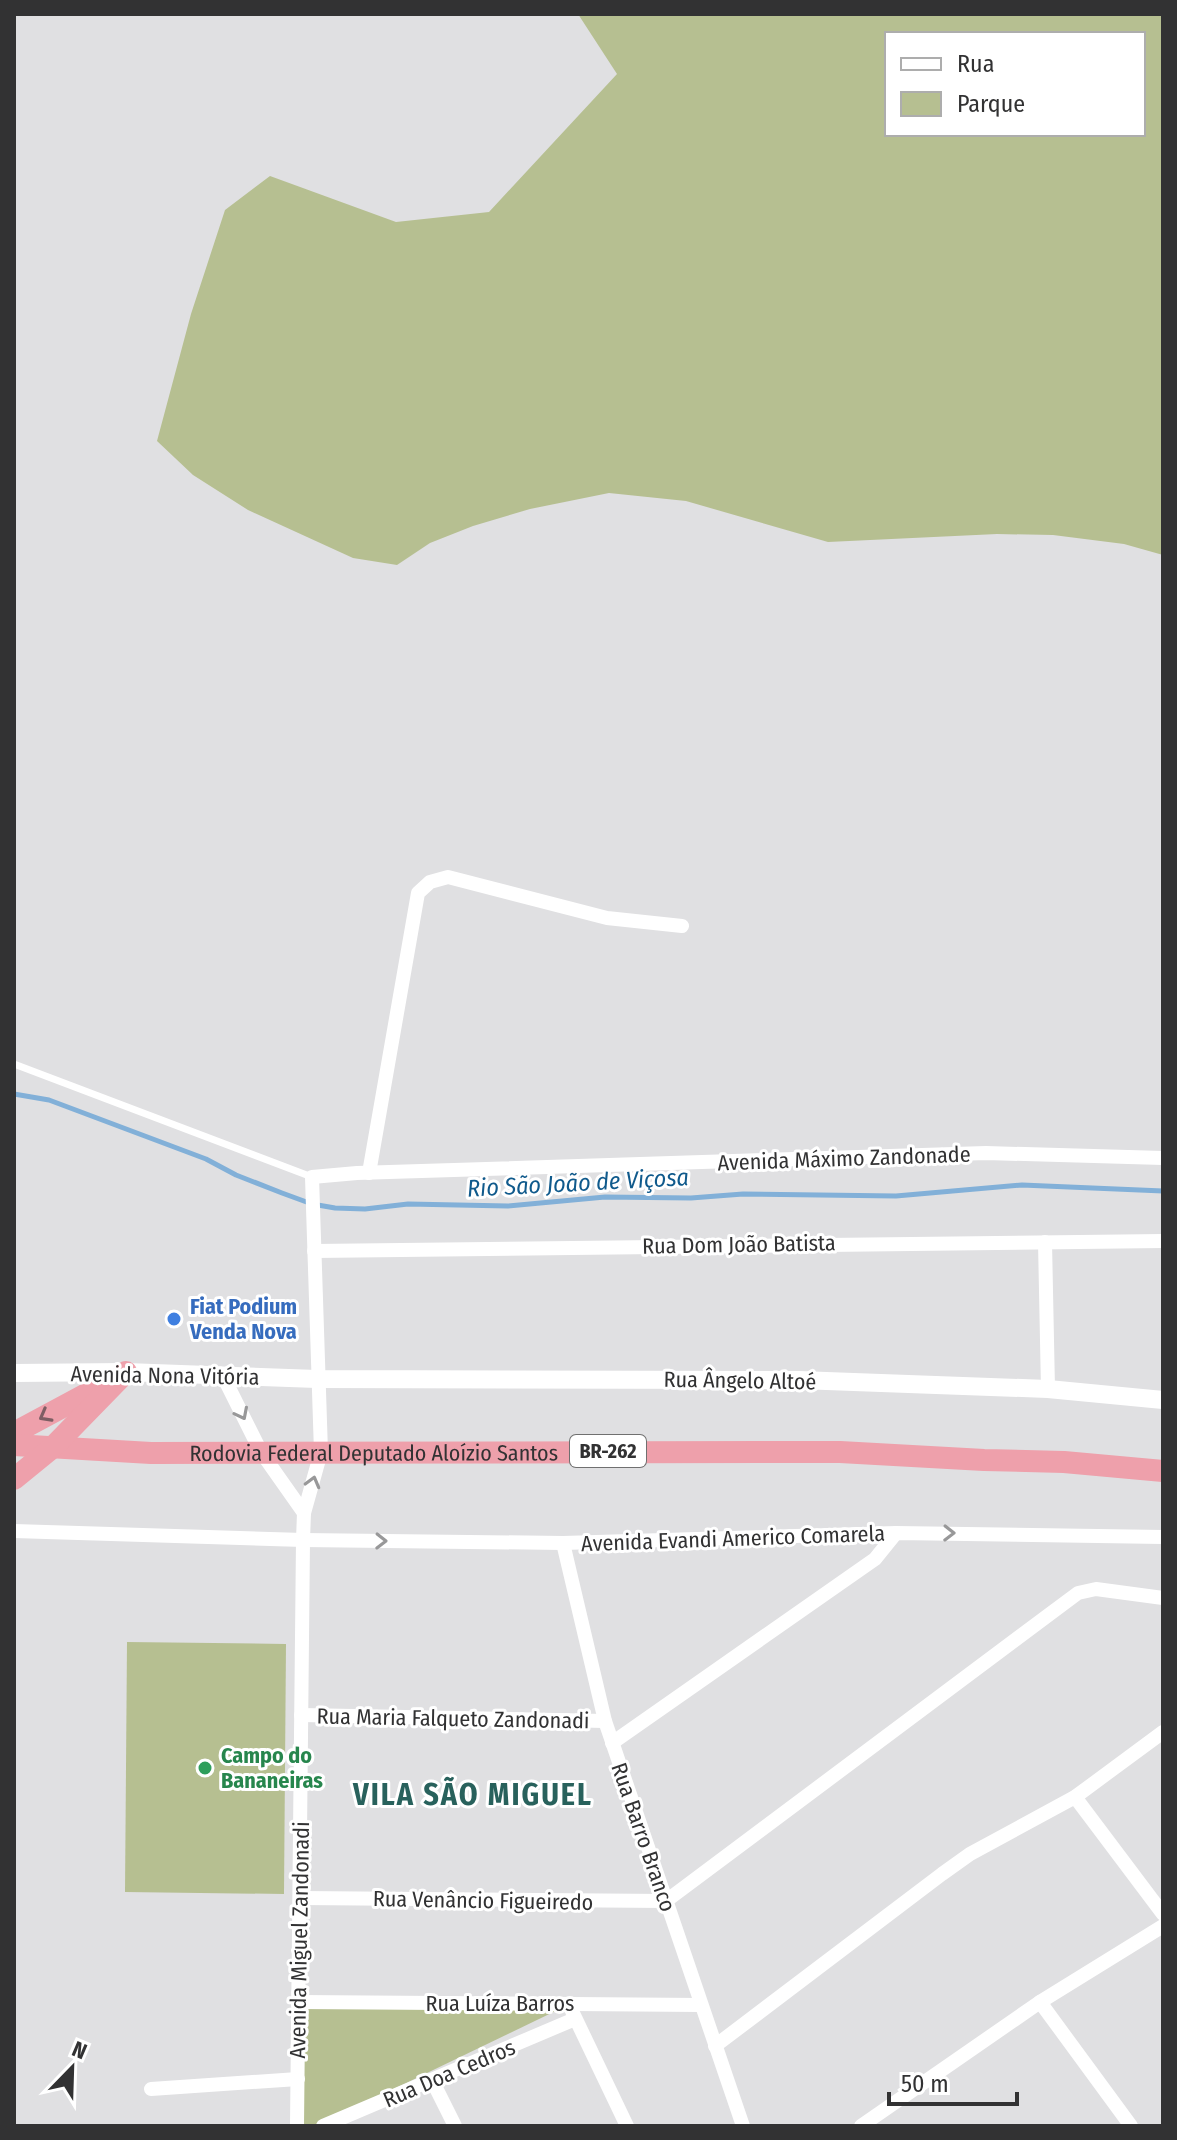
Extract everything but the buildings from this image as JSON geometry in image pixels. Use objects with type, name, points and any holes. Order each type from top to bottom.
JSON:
[{"type":"highway","points":[[14,1433],[126,1372]]},
{"type":"highway","points":[[14,1479],[52,1448],[126,1372]]},
{"type":"highway","name":"Rodovia Federal Deputado Aloízio Santos","points":[[14,1445],[151,1453],[825,1452],[1064,1462],[1163,1471]]},
{"type":"street","points":[[369,1173],[418,893],[430,882],[448,877],[607,918],[682,926]]},
{"type":"street","name":"Avenida Máximo Zandonade","points":[[312,1181],[369,1173],[986,1153],[1163,1158]]},
{"type":"street","points":[[312,1181],[314,1244]]},
{"type":"street","name":"Rua Dom João Batista","points":[[314,1244],[1163,1241]]},
{"type":"street","points":[[1045,1242],[1048,1389]]},
{"type":"street","name":"Avenida Miguel Zandonadi","points":[[297,2126],[303,1540],[304,1513],[321,1452],[314,1244]]},
{"type":"street","name":"Avenida Nona Vitória","points":[[14,1373],[126,1372],[317,1379]]},
{"type":"street","points":[[223,1376],[261,1452],[304,1513]]},
{"type":"street","name":"Rua Ângelo Altoé","points":[[317,1379],[799,1380],[1048,1389],[1163,1400]]},
{"type":"street","name":"Avenida Evandi Americo Comarela","points":[[14,1531],[303,1540],[563,1543],[896,1533],[1163,1537]]},
{"type":"street","points":[[612,1743],[875,1559],[896,1533]]},
{"type":"street","name":"Rua Barro Branco","points":[[563,1543],[605,1721],[743,2126]]},
{"type":"street","points":[[666,1901],[1078,1593],[1096,1589],[1163,1598]]},
{"type":"street","name":"Rua Maria Falqueto Zandonadi","points":[[301,1715],[605,1721]]},
{"type":"street","points":[[715,2046],[970,1854],[1075,1797],[1163,1732]]},
{"type":"street","points":[[1075,1797],[1163,1914]]},
{"type":"street","name":"Rua Venâncio Figueiredo","points":[[300,1898],[666,1901]]},
{"type":"street","points":[[861,2126],[1040,2002],[1163,1926]]},
{"type":"street","name":"Rua Luíza Barros","points":[[299,2002],[701,2005]]},
{"type":"street","points":[[568,2002],[627,2126]]},
{"type":"street","points":[[1040,2002],[1130,2126]]},
{"type":"street","name":"Rua Doa Cedros","points":[[323,2126],[575,2019]]},
{"type":"street","points":[[151,2089],[298,2079]]},
{"type":"street","points":[[432,2080],[455,2126]]},
{"type":"lane","points":[[14,1064],[312,1181]]},
{"type":"green space","points":[[578,14],[1163,14],[1163,555],[1124,544],[1053,535],[997,534],[828,542],[686,501],[609,493],[530,509],[473,526],[430,543],[397,565],[353,558],[248,510],[193,475],[157,441],[191,314],[225,210],[270,176],[396,222],[489,212],[617,74]]},
{"type":"green space","name":"Campo do Bananeiras","points":[[127,1642],[286,1644],[284,1894],[125,1892]]},
{"type":"green space","points":[[299,2004],[568,2005],[317,2126],[299,2126]]},
{"type":"waterway","name":"Rio São João de Viçosa","points":[[14,1094],[49,1100],[206,1159],[282,1193],[312,1204],[335,1208],[365,1209],[408,1204],[508,1206],[605,1197],[691,1198],[743,1194],[896,1196],[1022,1185],[1163,1191]]},
{"type":"place","name":"Fiat Podium Venda Nova","points":[[174,1319]]},
{"type":"place","name":"Campo do Bananeiras","points":[[205,1768]]},
{"type":"district","name":"VILA SÃO MIGUEL","points":[[473,1795]]}]
